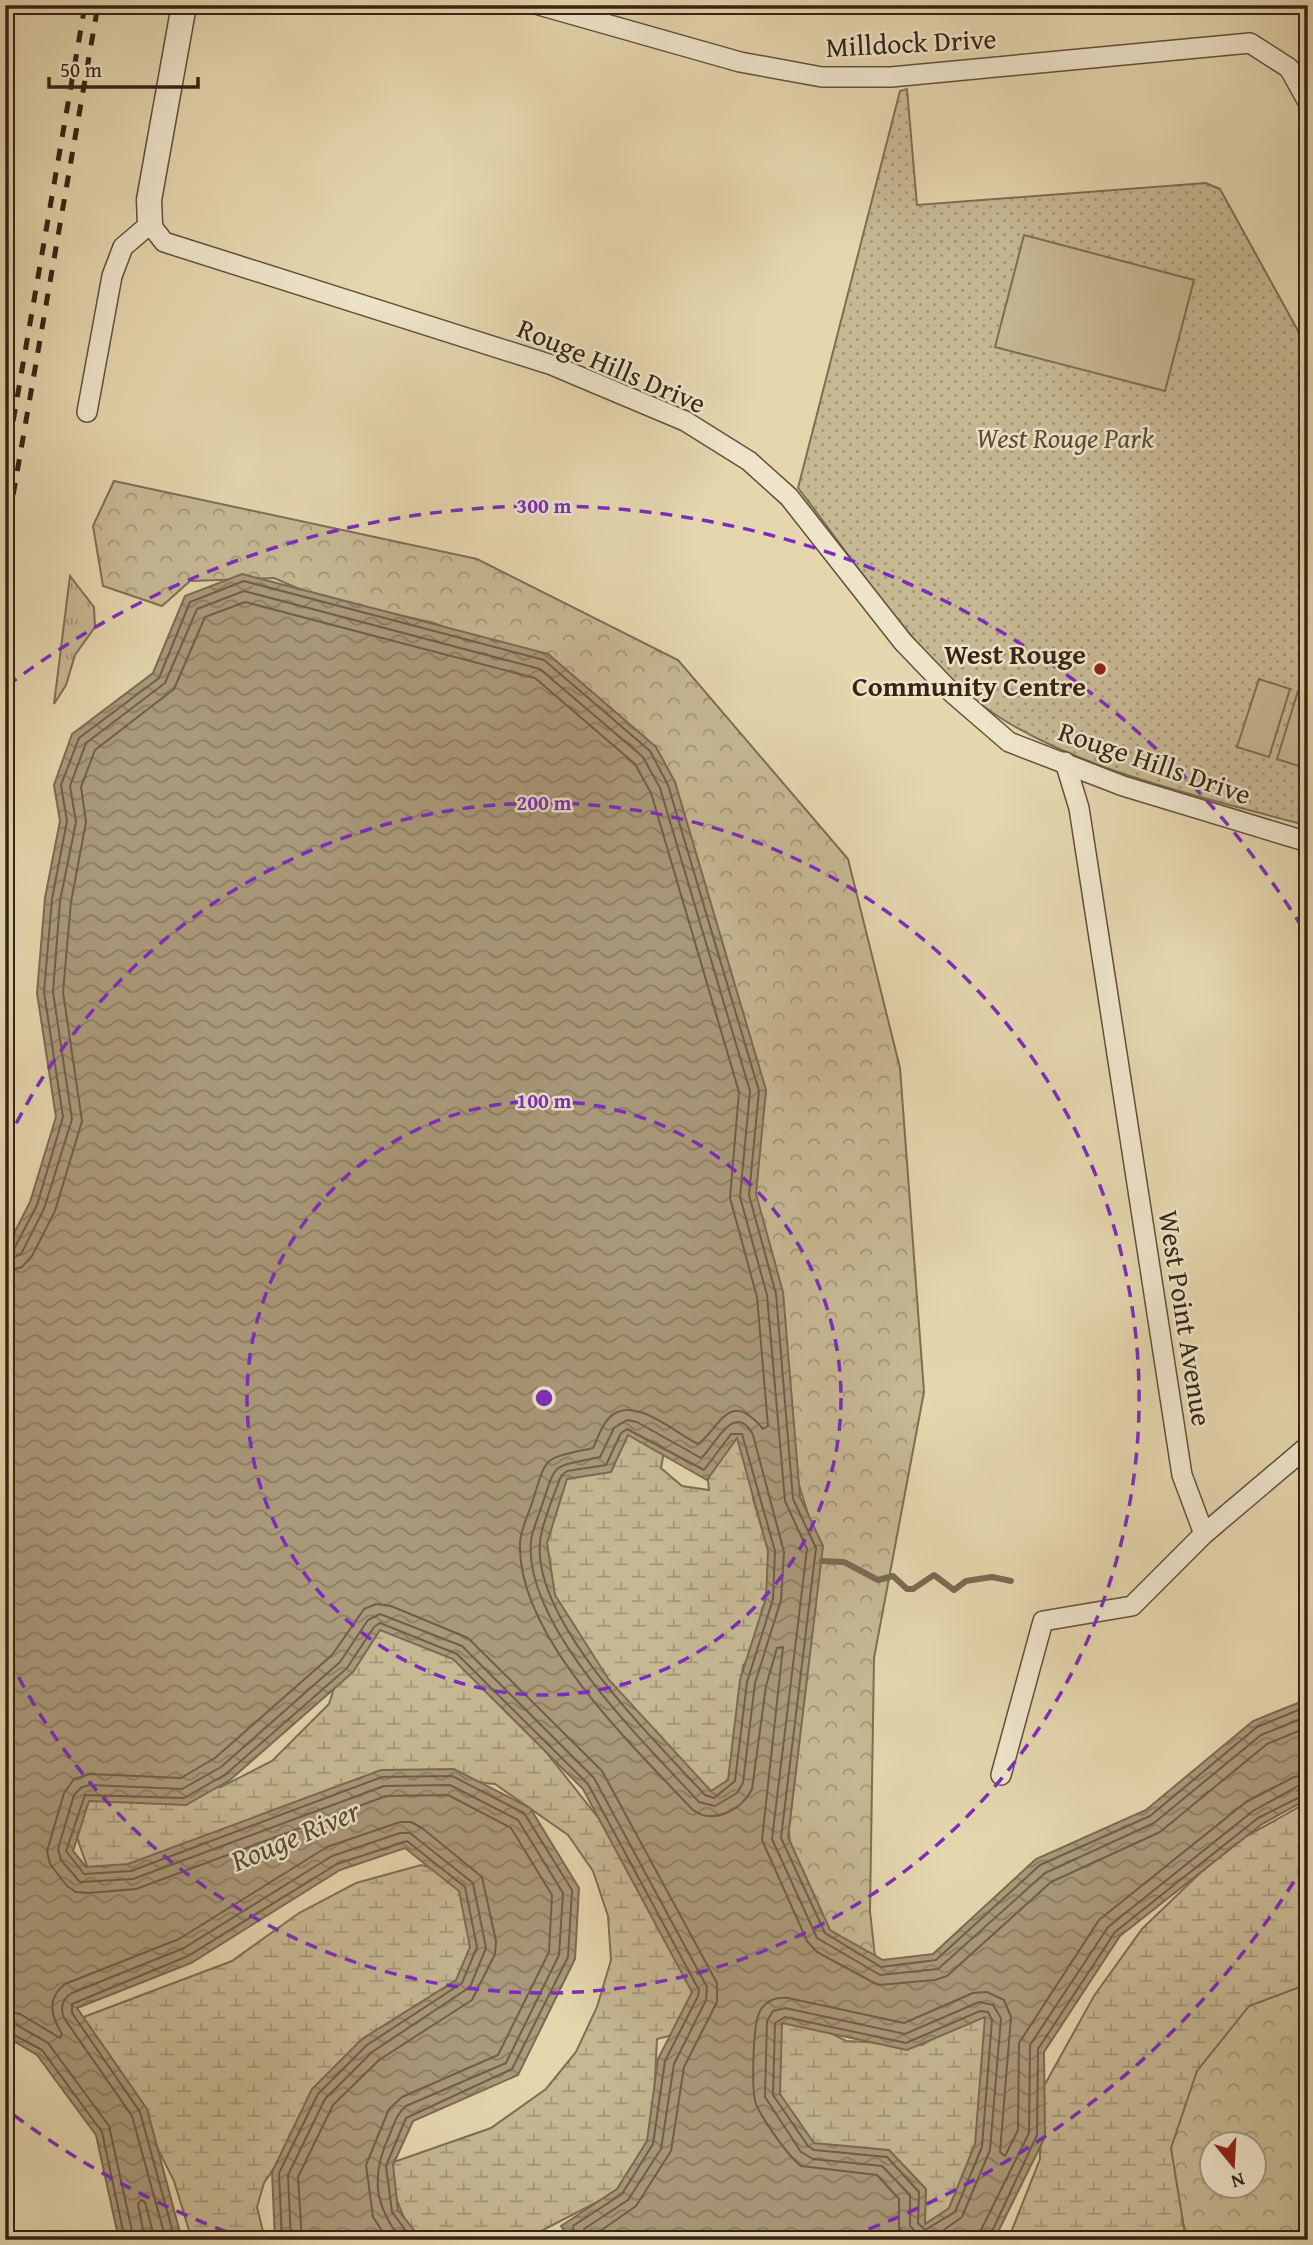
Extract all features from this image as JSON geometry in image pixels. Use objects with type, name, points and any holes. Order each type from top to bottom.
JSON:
[{"type":"street","points":[[87,412],[112,276],[123,247],[150,224],[149,200],[184,5]]},
{"type":"street","name":"Milldock Drive","points":[[539,5],[740,62],[822,77],[891,77],[1250,43],[1289,68],[1308,102]]},
{"type":"street","name":"Rouge Hills Drive","points":[[150,224],[164,242],[552,365],[685,421],[748,461],[789,497],[902,642],[950,691],[1009,742],[1123,786],[1308,842]]},
{"type":"street","name":"West Point Avenue","points":[[1065,762],[1079,808],[1182,1475],[1204,1534]]},
{"type":"street","points":[[1001,1774],[1044,1621],[1132,1606],[1204,1534],[1308,1446]]},
{"type":"green space","name":"West Rouge Park","points":[[907,89],[917,205],[1206,183],[1220,189],[1308,349],[1308,826],[1104,767],[1027,733],[993,713],[966,692],[914,639],[798,488],[900,91]]},
{"type":"green space","points":[[1024,235],[1194,280],[1165,391],[995,347]]},
{"type":"green space","points":[[114,481],[477,559],[678,660],[848,859],[900,1068],[924,1392],[874,1658],[870,1911],[876,1966],[819,1944],[793,1893],[789,1829],[821,1556],[791,1459],[649,749],[611,708],[542,666],[434,623],[316,596],[274,578],[190,581],[162,606],[103,586],[93,526]]},
{"type":"green space","points":[[70,576],[94,607],[95,627],[75,655],[66,685],[54,704]]},
{"type":"green space","points":[[1259,679],[1290,689],[1269,757],[1237,747]]},
{"type":"green space","points":[[1298,691],[1308,694],[1308,769],[1277,759]]},
{"type":"green space","points":[[680,1228],[751,1427],[753,1499],[779,1585],[775,1614],[743,1666],[724,1819],[558,1643],[493,1397],[667,1435],[661,1468],[682,1486],[709,1490]]},
{"type":"green space","points":[[356,1618],[436,1634],[535,1738],[634,1863],[691,1978],[693,2019],[688,2031],[657,2039],[652,2141],[628,2186],[524,2240],[413,2240],[389,2181],[391,2163],[491,2128],[546,2089],[576,2052],[597,2007],[611,1960],[608,1916],[593,1871],[568,1835],[495,1784],[448,1779],[94,1886],[68,1812],[70,1785],[135,1797],[221,1787],[272,1761],[329,1704]]},
{"type":"green space","points":[[1308,1802],[1308,1984],[1249,2006],[1197,2071],[1171,2148],[1186,2240],[1008,2240],[1040,2159],[1039,2095],[1094,1996],[1142,1929],[1227,1847]]},
{"type":"green space","points":[[421,1865],[448,1872],[467,1897],[480,1963],[320,2101],[264,2183],[257,2207],[265,2240],[192,2240],[174,2181],[123,2079],[73,2021],[232,1961],[299,1913],[356,1883]]},
{"type":"green space","points":[[1016,1969],[986,2137],[934,2240],[753,2219],[778,2022],[795,2015],[846,2041],[922,2045],[984,2009]]},
{"type":"green space","points":[[1308,1978],[1308,2240],[1186,2240],[1167,2142],[1194,2065],[1248,2000]]},
{"type":"water","name":"Rouge River","points":[[242,574],[548,654],[656,747],[675,782],[766,1090],[756,1194],[783,1292],[800,1497],[823,1546],[788,1837],[830,1930],[883,1960],[933,1954],[1036,1859],[1146,1810],[1253,1721],[1308,1699],[1308,1799],[1262,1824],[1120,1936],[1044,2052],[1045,2137],[994,2240],[570,2240],[561,2226],[617,2189],[647,2141],[658,2059],[692,1992],[583,1789],[453,1659],[380,1630],[353,1672],[230,1780],[186,1805],[89,1801],[73,1851],[86,1867],[128,1864],[381,1770],[454,1769],[530,1808],[579,1888],[575,1959],[518,2075],[413,2121],[393,2165],[398,2210],[422,2240],[275,2240],[272,2172],[312,2089],[362,2039],[456,1980],[470,1947],[459,1891],[405,1848],[340,1870],[191,1963],[77,2008],[147,2109],[182,2240],[119,2240],[96,2135],[37,2055],[5,2036],[5,1251],[30,1202],[56,1117],[37,993],[45,898],[60,821],[54,785],[72,734],[153,673],[185,596]],"holes":[[[628,1435],[707,1480],[737,1438],[768,1551],[766,1598],[740,1680],[728,1780],[711,1791],[609,1680],[555,1595],[547,1543],[567,1479],[611,1472]],[[985,2017],[975,2144],[949,2208],[925,2224],[926,2189],[889,2150],[814,2143],[780,2094],[782,2023],[907,2050]]]},
{"type":"waterway","points":[[822,1561],[844,1562],[878,1580],[893,1576],[907,1589],[913,1589],[934,1575],[954,1590],[966,1581],[992,1577],[1011,1581]]},
{"type":"railway","points":[[5,468],[85,5]]},
{"type":"railway","points":[[5,542],[98,5]]},
{"type":"place","name":"West Rouge Community Centre","points":[[1100,669]]}]
